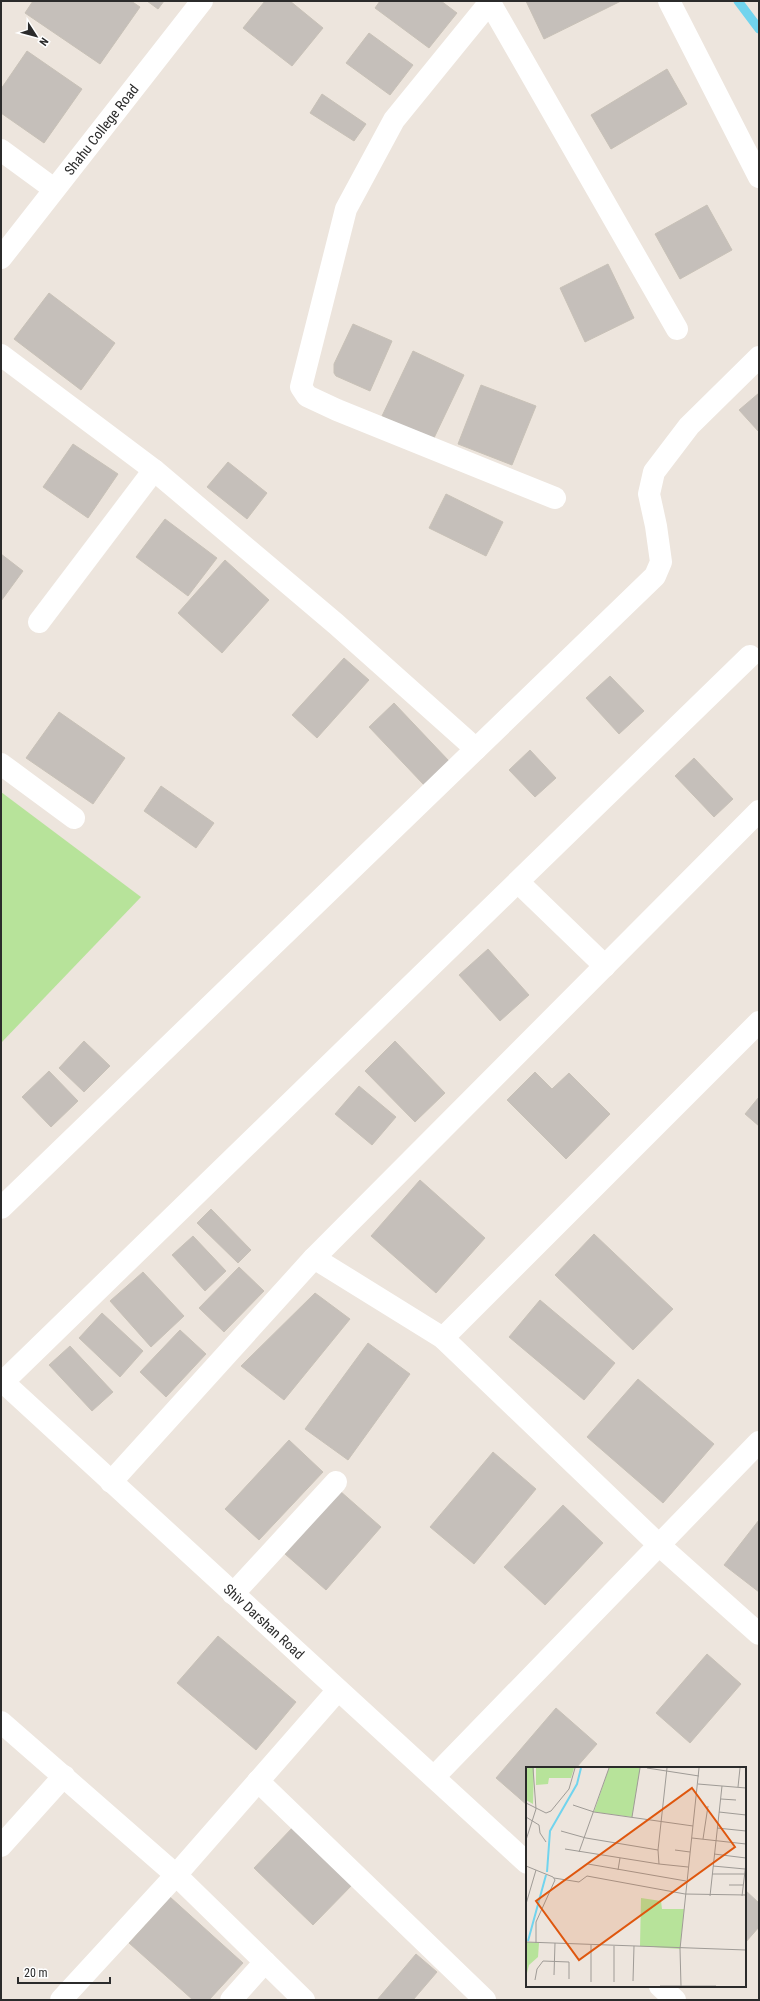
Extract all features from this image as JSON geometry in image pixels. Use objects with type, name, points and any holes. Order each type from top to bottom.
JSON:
[{"type":"street","name":"Shahu College Road","points":[[1,258],[202,1]]},
{"type":"street","points":[[669,1],[759,177]]},
{"type":"street","points":[[555,498],[336,410],[307,396],[302,387],[346,209],[394,120],[489,2],[677,329]]},
{"type":"street","points":[[1,150],[54,189]]},
{"type":"street","points":[[1,355],[154,470],[336,624],[476,749]]},
{"type":"street","points":[[1,1208],[654,576],[661,562],[656,526],[649,494],[654,472],[689,426],[759,358]]},
{"type":"street","points":[[39,622],[154,470]]},
{"type":"street","points":[[2,1381],[750,656]]},
{"type":"street","points":[[1,764],[74,818]]},
{"type":"street","points":[[112,1482],[314,1258],[759,811]]},
{"type":"street","points":[[518,882],[604,966]]},
{"type":"street","points":[[443,1338],[759,1022]]},
{"type":"street","points":[[314,1258],[443,1338],[659,1544],[759,1634]]},
{"type":"street","name":"Shiv Darshan Road","points":[[2,1381],[526,1862]]},
{"type":"street","points":[[434,1777],[759,1442]]},
{"type":"street","points":[[233,1594],[336,1482]]},
{"type":"street","points":[[61,2000],[176,1875],[338,1690]]},
{"type":"street","points":[[1,1722],[176,1875],[304,2000]]},
{"type":"street","points":[[1,1846],[64,1776]]},
{"type":"street","points":[[258,1781],[485,2000]]},
{"type":"street","points":[[231,2000],[265,1962]]},
{"type":"street","points":[[661,1987],[675,2000]]},
{"type":"green space","points":[[1,792],[141,897],[1,1043]]},
{"type":"building","points":[[33,1],[131,1],[140,7],[100,64],[25,13]]},
{"type":"building","points":[[147,1],[164,1],[158,9]]},
{"type":"building","points":[[265,1],[290,1],[323,28],[292,66],[243,28]]},
{"type":"building","points":[[380,1],[441,1],[457,13],[429,48],[375,8]]},
{"type":"building","points":[[526,1],[621,1],[544,39]]},
{"type":"building","points":[[369,33],[413,65],[390,95],[346,63]]},
{"type":"building","points":[[27,51],[82,89],[44,143],[1,113],[1,89]]},
{"type":"building","points":[[667,69],[687,104],[611,149],[591,115]]},
{"type":"building","points":[[322,94],[366,124],[354,141],[310,113]]},
{"type":"building","points":[[707,205],[732,250],[680,279],[655,234]]},
{"type":"building","points":[[608,264],[634,318],[585,342],[560,288]]},
{"type":"building","points":[[49,293],[115,343],[81,390],[14,339]]},
{"type":"building","points":[[353,324],[392,341],[370,391],[336,376],[334,373],[334,364]]},
{"type":"building","points":[[413,351],[464,375],[433,440],[382,416]]},
{"type":"building","points":[[481,385],[536,406],[512,465],[458,444]]},
{"type":"building","points":[[759,393],[759,432],[739,410]]},
{"type":"building","points":[[73,444],[118,474],[88,518],[43,487]]},
{"type":"building","points":[[228,462],[267,493],[247,519],[207,487]]},
{"type":"building","points":[[446,494],[503,522],[486,556],[429,528]]},
{"type":"building","points":[[165,519],[217,558],[188,596],[136,557]]},
{"type":"building","points":[[1,554],[23,571],[1,601]]},
{"type":"building","points":[[225,560],[269,600],[222,653],[178,613]]},
{"type":"building","points":[[344,658],[369,680],[317,738],[292,715]]},
{"type":"building","points":[[610,676],[644,711],[619,734],[586,698]]},
{"type":"building","points":[[394,703],[449,761],[424,785],[369,727]]},
{"type":"building","points":[[59,712],[125,758],[93,804],[26,758]]},
{"type":"building","points":[[530,750],[556,778],[535,797],[509,770]]},
{"type":"building","points":[[694,758],[733,799],[714,817],[675,776]]},
{"type":"building","points":[[161,786],[214,823],[196,848],[144,811]]},
{"type":"building","points":[[488,949],[529,995],[500,1021],[459,975]]},
{"type":"building","points":[[84,1041],[110,1066],[84,1092],[59,1068]]},
{"type":"building","points":[[395,1041],[445,1093],[415,1122],[365,1071]]},
{"type":"building","points":[[49,1071],[78,1101],[51,1127],[22,1097]]},
{"type":"building","points":[[535,1072],[552,1089],[569,1073],[610,1114],[566,1159],[507,1100]]},
{"type":"building","points":[[359,1086],[396,1117],[372,1145],[335,1114]]},
{"type":"building","points":[[759,1097],[759,1126],[745,1114]]},
{"type":"building","points":[[420,1180],[485,1238],[436,1293],[371,1236]]},
{"type":"building","points":[[211,1209],[251,1250],[238,1263],[197,1223]]},
{"type":"building","points":[[594,1234],[673,1309],[633,1350],[555,1275]]},
{"type":"building","points":[[193,1236],[226,1271],[205,1291],[172,1255]]},
{"type":"building","points":[[239,1267],[264,1291],[224,1332],[199,1308]]},
{"type":"building","points":[[143,1272],[184,1316],[151,1347],[110,1301]]},
{"type":"building","points":[[315,1293],[350,1319],[284,1400],[241,1366]]},
{"type":"building","points":[[540,1300],[615,1363],[584,1400],[509,1337]]},
{"type":"building","points":[[102,1313],[143,1351],[120,1377],[79,1338]]},
{"type":"building","points":[[180,1330],[206,1354],[166,1397],[140,1372]]},
{"type":"building","points":[[368,1343],[410,1374],[348,1460],[305,1429]]},
{"type":"building","points":[[70,1346],[113,1392],[92,1411],[49,1365]]},
{"type":"building","points":[[638,1379],[714,1444],[663,1503],[587,1437]]},
{"type":"building","points":[[289,1440],[323,1472],[259,1540],[225,1509]]},
{"type":"building","points":[[493,1452],[536,1489],[474,1564],[430,1527]]},
{"type":"building","points":[[340,1491],[381,1527],[326,1590],[285,1554]]},
{"type":"building","points":[[563,1505],[603,1543],[545,1605],[504,1567]]},
{"type":"building","points":[[759,1520],[759,1592],[724,1565]]},
{"type":"building","points":[[218,1636],[296,1702],[256,1750],[177,1683]]},
{"type":"building","points":[[707,1654],[741,1684],[690,1743],[656,1713]]},
{"type":"building","points":[[556,1708],[597,1744],[577,1767],[526,1767],[526,1804],[496,1778]]},
{"type":"building","points":[[294,1826],[354,1883],[313,1925],[254,1868]]},
{"type":"building","points":[[746,1891],[759,1903],[759,1927],[746,1942]]},
{"type":"building","points":[[170,1897],[243,1963],[209,2000],[193,2000],[129,1943]]},
{"type":"building","points":[[416,1954],[437,1972],[413,2000],[377,2000]]},
{"type":"waterway","points":[[738,1],[759,29]]}]
